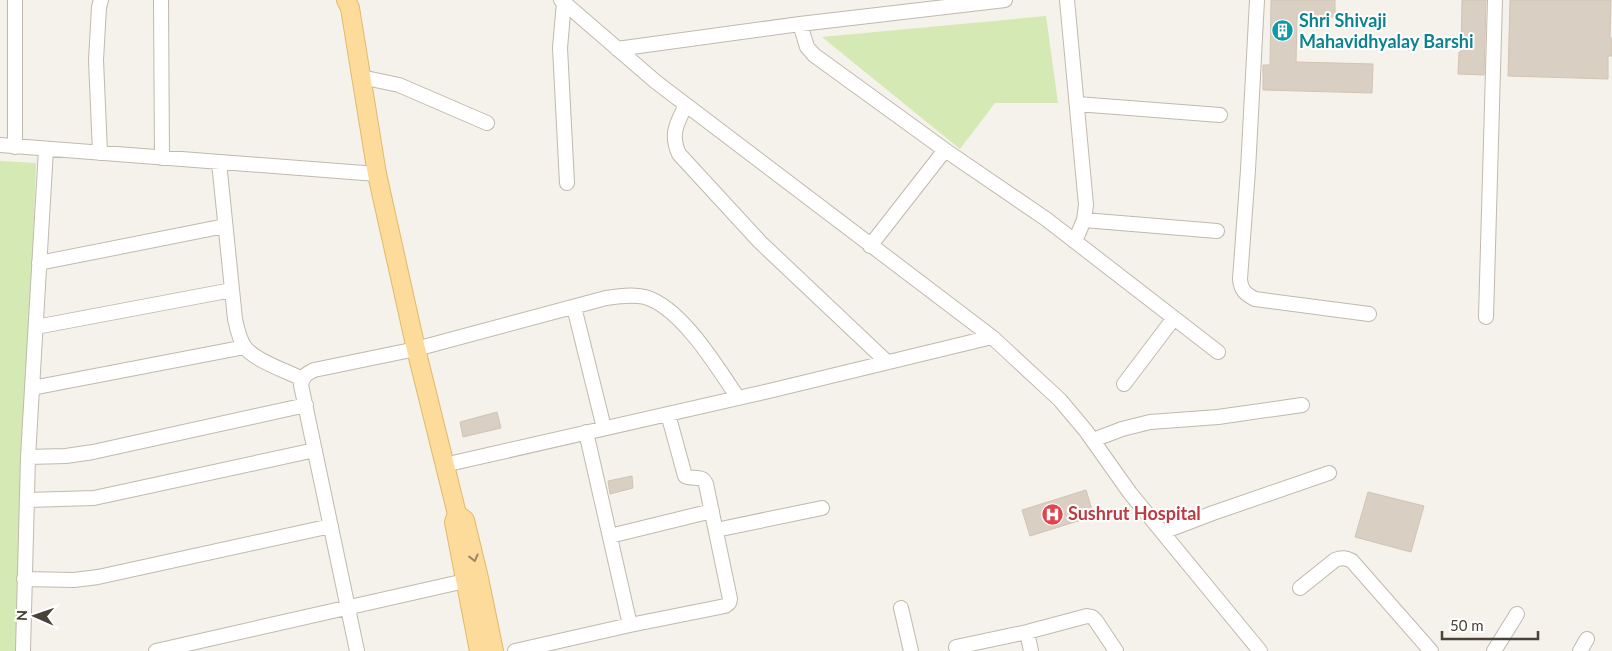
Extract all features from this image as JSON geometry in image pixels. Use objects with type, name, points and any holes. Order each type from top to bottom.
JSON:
[{"type":"main road","points":[[346,0],[350,8],[376,174],[416,349],[457,514],[454,522],[479,651]]},
{"type":"main road","points":[[457,514],[465,520],[494,651]]},
{"type":"street","points":[[15,147],[16,0]]},
{"type":"street","points":[[100,153],[96,60],[101,0]]},
{"type":"street","points":[[161,0],[162,158]]},
{"type":"street","points":[[617,49],[800,24],[1005,0]]},
{"type":"street","points":[[1067,0],[1086,205],[1084,220],[1075,241]]},
{"type":"street","points":[[1257,0],[1241,288],[1247,295],[1255,299],[1369,314]]},
{"type":"street","points":[[1486,317],[1495,0]]},
{"type":"street","points":[[563,1],[656,82],[992,337],[1060,400],[1093,440],[1130,493],[1260,651]]},
{"type":"street","points":[[563,1],[560,48],[567,183]]},
{"type":"street","points":[[800,24],[807,47],[814,55],[945,150],[1046,219],[1218,352]]},
{"type":"street","points":[[361,77],[399,85],[487,123]]},
{"type":"street","points":[[1076,104],[1220,115]]},
{"type":"street","points":[[686,105],[674,134],[674,145],[679,154],[760,242],[887,362]]},
{"type":"street","points":[[0,145],[376,174]]},
{"type":"street","points":[[23,651],[28,457],[46,149]]},
{"type":"street","points":[[870,246],[945,150]]},
{"type":"street","points":[[219,162],[235,319],[245,347],[258,358],[302,378]]},
{"type":"street","points":[[1084,220],[1217,231]]},
{"type":"street","points":[[39,263],[225,226]]},
{"type":"street","points":[[36,327],[232,290]]},
{"type":"street","points":[[357,651],[301,385],[302,378],[306,374],[314,370],[416,349],[606,298],[644,297],[660,304],[680,321],[708,354],[738,398]]},
{"type":"street","points":[[574,307],[604,428]]},
{"type":"street","points":[[1124,384],[1174,318]]},
{"type":"street","points":[[444,464],[738,398],[992,337]]},
{"type":"street","points":[[32,388],[245,347]]},
{"type":"street","points":[[28,457],[66,456],[93,452],[306,405]]},
{"type":"street","points":[[1093,440],[1122,428],[1150,422],[1246,413],[1302,405]]},
{"type":"street","points":[[515,651],[725,606],[729,603],[730,599],[704,479],[688,477],[684,473],[668,414]]},
{"type":"street","points":[[586,432],[630,625]]},
{"type":"street","points":[[27,500],[94,498],[315,450]]},
{"type":"street","points":[[1163,532],[1329,473]]},
{"type":"street","points":[[716,530],[822,508]]},
{"type":"street","points":[[610,536],[712,510]]},
{"type":"street","points":[[24,579],[74,580],[98,577],[331,526]]},
{"type":"street","points":[[1300,588],[1335,560],[1340,557],[1346,558],[1352,561],[1430,651]]},
{"type":"street","points":[[156,651],[465,581]]},
{"type":"street","points":[[901,608],[911,651]]},
{"type":"street","points":[[1494,651],[1518,614]]},
{"type":"street","points":[[956,647],[1027,632],[1087,616],[1092,617],[1096,621],[1116,651]]},
{"type":"street","points":[[1027,632],[1031,651]]},
{"type":"green space","points":[[1046,16],[1058,103],[995,103],[960,149],[822,37]]},
{"type":"green space","points":[[0,161],[36,163],[18,651],[0,651]]},
{"type":"building","name":"Shri Shivaji Mahavidhyalay Barshi","points":[[1271,0],[1335,0],[1335,17],[1297,17],[1296,62],[1373,64],[1372,93],[1263,90],[1263,65],[1270,65]]},
{"type":"building","name":"Shri Shivaji Mahavidhyalay Barshi","points":[[1462,0],[1486,0],[1484,75],[1458,74],[1459,52],[1461,52]]},
{"type":"building","points":[[1510,0],[1611,0],[1610,38],[1612,38],[1612,56],[1608,56],[1608,79],[1508,76]]},
{"type":"building","points":[[497,412],[501,428],[463,437],[460,422]]},
{"type":"building","points":[[632,476],[633,488],[610,494],[608,481]]},
{"type":"building","points":[[1086,490],[1094,516],[1030,536],[1022,510]]},
{"type":"building","points":[[1368,492],[1424,506],[1411,552],[1355,537]]},
{"type":"place","name":"Shri Shivaji Mahavidhyalay Barshi","points":[[1283,31]]},
{"type":"place","name":"Sushrut Hospital","points":[[1052,514]]}]
